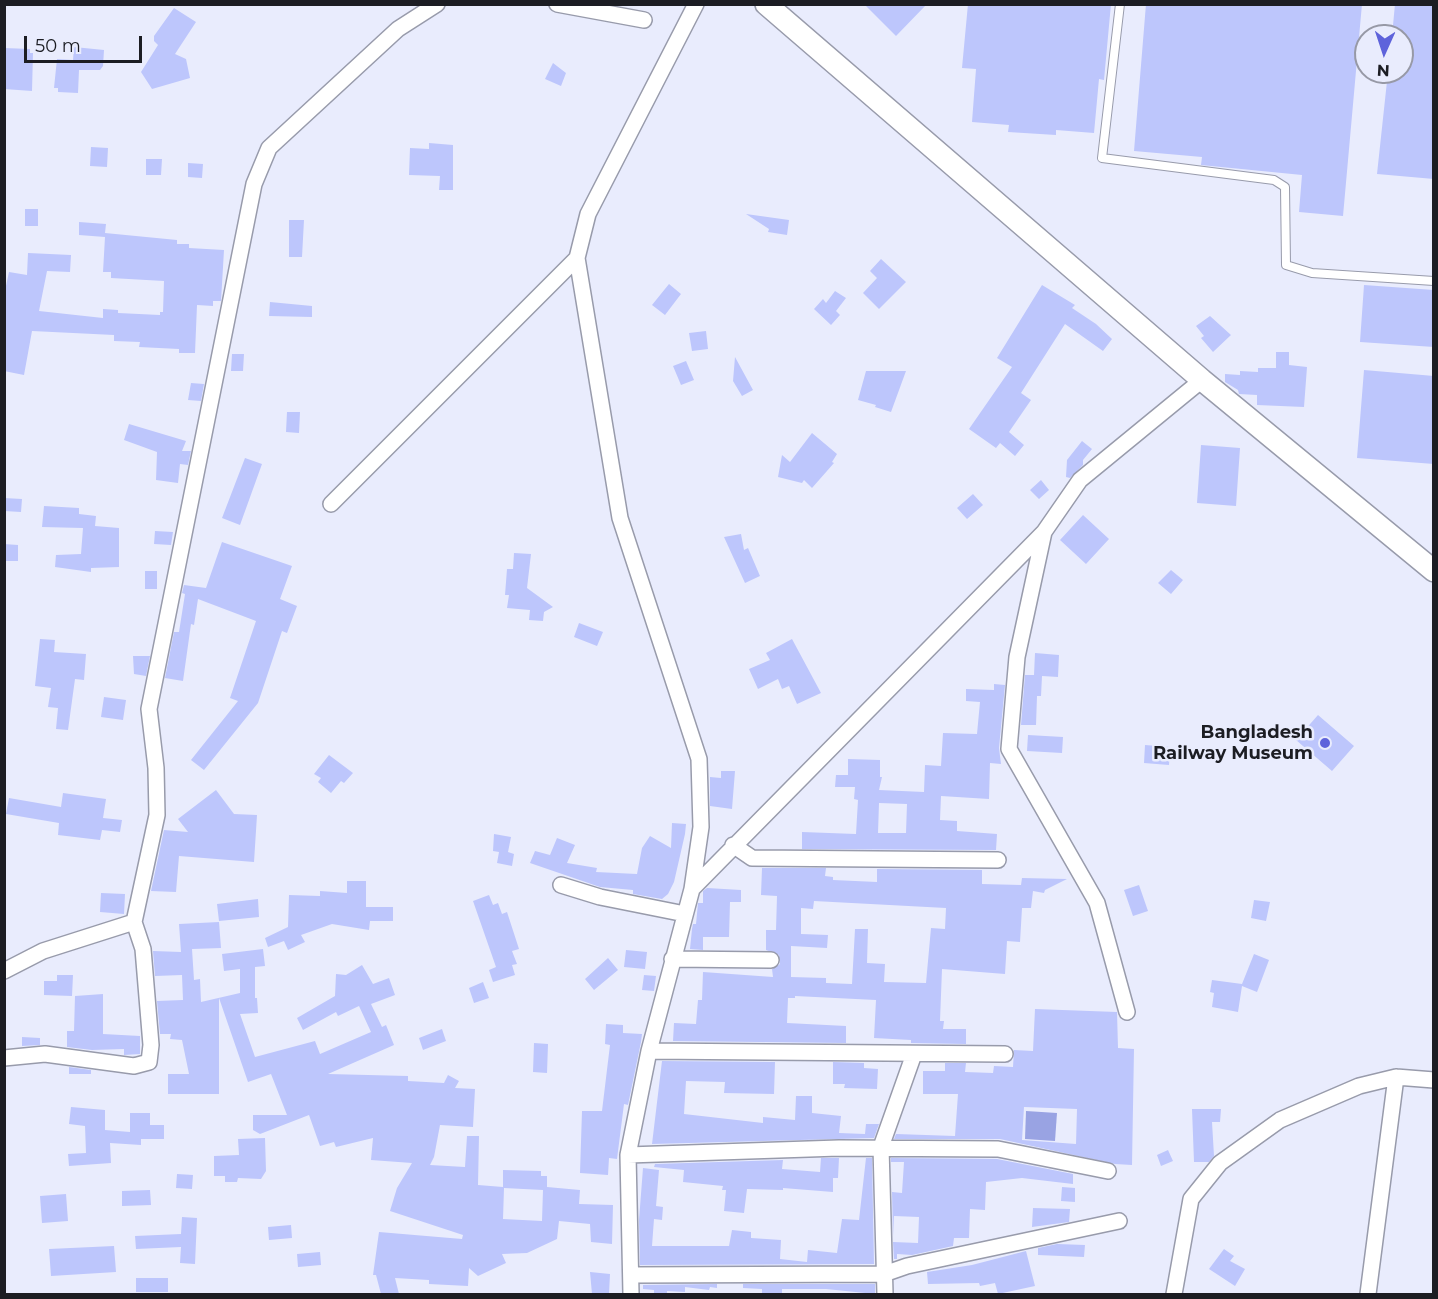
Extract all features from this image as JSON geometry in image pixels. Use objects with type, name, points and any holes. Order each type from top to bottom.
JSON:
[{"type":"main road","points":[[766,4],[1202,380],[1434,571]]},
{"type":"street","points":[[4,1058],[45,1054],[134,1066],[149,1062],[151,1046],[143,949],[134,922],[157,815],[156,768],[149,709],[254,184],[269,148],[398,29],[437,4]]},
{"type":"street","points":[[557,4],[644,20]]},
{"type":"street","points":[[631,1294],[628,1155],[649,1051],[692,889],[701,827],[699,759],[620,518],[577,258],[588,214],[696,4]]},
{"type":"street","points":[[331,504],[577,258]]},
{"type":"street","points":[[692,889],[1044,532],[1080,480],[1202,380]]},
{"type":"street","points":[[1044,532],[1017,657],[1009,749],[1097,903],[1127,1012]]},
{"type":"street","points":[[733,845],[752,858]]},
{"type":"street","points":[[695,863],[752,858],[998,860]]},
{"type":"street","points":[[561,885],[600,897],[684,914]]},
{"type":"street","points":[[4,971],[43,951],[134,922]]},
{"type":"street","points":[[672,959],[771,960]]},
{"type":"street","points":[[649,1051],[1005,1054]]},
{"type":"street","points":[[885,1294],[882,1147],[914,1054]]},
{"type":"street","points":[[1368,1294],[1396,1077]]},
{"type":"street","points":[[1174,1294],[1191,1199],[1220,1163],[1280,1120],[1359,1086],[1396,1077],[1434,1080]]},
{"type":"street","points":[[628,1155],[882,1147],[998,1149],[1108,1171]]},
{"type":"street","points":[[631,1275],[884,1274],[907,1266],[1119,1221]]},
{"type":"lane","points":[[1120,4],[1102,158],[1274,180],[1285,187],[1286,265],[1312,273],[1434,281]]},
{"type":"water","points":[[1026,1111],[1057,1113],[1055,1141],[1025,1139]]},
{"type":"building","points":[[864,4],[927,4],[896,36]]},
{"type":"building","points":[[968,4],[1111,4],[1104,80],[1099,79],[1094,133],[1056,130],[1056,135],[1008,132],[1009,125],[972,122],[976,69],[962,68]]},
{"type":"building","points":[[1146,4],[1362,4],[1360,24],[1354,24],[1355,84],[1343,216],[1299,212],[1302,175],[1201,165],[1202,157],[1134,151]]},
{"type":"building","points":[[1395,4],[1434,4],[1434,179],[1377,174],[1387,84],[1414,84],[1414,24],[1393,24]]},
{"type":"building","points":[[174,8],[196,22],[175,54],[186,59],[190,78],[152,89],[141,72],[158,45],[154,41],[154,36]]},
{"type":"building","points":[[74,47],[104,50],[103,66],[100,70],[79,70],[78,93],[58,92],[58,88],[54,88],[57,59],[73,60]]},
{"type":"building","points":[[4,48],[30,49],[30,53],[33,53],[32,91],[4,89]]},
{"type":"building","points":[[553,63],[566,73],[561,86],[545,79]]},
{"type":"building","points":[[429,143],[453,145],[453,190],[439,190],[440,176],[409,175],[410,148],[429,149]]},
{"type":"building","points":[[91,147],[108,148],[107,167],[90,166]]},
{"type":"building","points":[[146,159],[162,159],[161,175],[146,175]]},
{"type":"building","points":[[188,163],[203,164],[202,178],[188,177]]},
{"type":"building","points":[[25,209],[38,209],[38,226],[25,226]]},
{"type":"building","points":[[746,214],[789,220],[787,235],[768,232],[769,229]]},
{"type":"building","points":[[289,220],[304,220],[302,257],[289,257]]},
{"type":"building","points":[[79,222],[106,224],[105,233],[177,240],[177,244],[189,244],[189,248],[224,250],[221,301],[213,301],[213,306],[197,305],[195,353],[179,353],[179,349],[139,347],[140,342],[114,341],[114,335],[32,331],[24,375],[4,371],[4,295],[9,272],[27,275],[28,253],[71,255],[70,272],[47,271],[39,311],[103,318],[103,309],[118,310],[118,313],[160,315],[160,312],[163,312],[164,281],[111,278],[111,272],[103,272],[105,237],[79,235]]},
{"type":"building","points":[[881,259],[906,282],[879,309],[863,293],[877,278],[870,271]]},
{"type":"building","points":[[669,284],[681,294],[665,315],[652,305]]},
{"type":"building","points":[[1042,285],[1075,305],[1072,308],[1096,324],[1112,339],[1103,351],[1065,324],[1021,393],[1031,400],[1009,432],[1024,445],[1015,456],[1000,443],[996,448],[969,429],[1012,367],[997,358]]},
{"type":"building","points":[[1364,285],[1434,290],[1434,347],[1360,342]]},
{"type":"building","points":[[835,291],[846,298],[836,311],[840,315],[831,325],[814,309],[823,299],[826,303]]},
{"type":"building","points":[[270,302],[312,306],[312,317],[269,316]]},
{"type":"building","points":[[1210,316],[1231,335],[1213,352],[1201,338],[1204,336],[1196,326]]},
{"type":"building","points":[[706,331],[708,349],[692,351],[689,333]]},
{"type":"building","points":[[1276,352],[1289,352],[1289,365],[1307,367],[1304,407],[1257,405],[1257,395],[1239,394],[1238,390],[1225,382],[1225,374],[1240,375],[1240,371],[1258,372],[1258,368],[1276,368]]},
{"type":"building","points":[[232,354],[244,354],[243,371],[231,371]]},
{"type":"building","points":[[735,357],[753,390],[742,396],[733,381]]},
{"type":"building","points":[[686,361],[694,380],[681,385],[673,366]]},
{"type":"building","points":[[1364,370],[1434,376],[1434,464],[1357,458]]},
{"type":"building","points":[[866,371],[906,371],[891,412],[858,400]]},
{"type":"building","points":[[191,383],[204,384],[201,401],[188,400]]},
{"type":"building","points":[[287,412],[300,412],[299,433],[286,432]]},
{"type":"building","points":[[129,424],[186,441],[182,451],[191,451],[188,465],[180,464],[178,483],[156,480],[157,452],[124,440]]},
{"type":"building","points":[[812,433],[837,454],[832,462],[834,463],[812,488],[804,480],[802,483],[778,477],[782,455],[790,462]]},
{"type":"building","points":[[1082,441],[1092,449],[1083,460],[1083,465],[1070,478],[1066,477],[1067,460]]},
{"type":"building","points":[[1201,445],[1240,448],[1236,506],[1197,503]]},
{"type":"building","points":[[245,458],[262,464],[240,525],[222,518]]},
{"type":"building","points":[[1041,480],[1049,490],[1039,499],[1030,490]]},
{"type":"building","points":[[973,494],[983,505],[967,519],[957,508]]},
{"type":"building","points":[[4,498],[22,499],[21,512],[4,511]]},
{"type":"building","points":[[44,506],[79,508],[79,514],[96,516],[95,526],[119,528],[119,567],[91,568],[91,572],[55,567],[56,555],[81,554],[83,528],[42,527]]},
{"type":"building","points":[[1083,515],[1109,539],[1086,564],[1060,540]]},
{"type":"building","points":[[155,531],[173,532],[171,545],[154,544]]},
{"type":"building","points":[[741,534],[744,550],[748,548],[760,576],[745,583],[724,537]]},
{"type":"building","points":[[222,542],[292,566],[280,599],[297,606],[287,633],[282,631],[258,703],[204,770],[191,760],[238,701],[230,698],[256,621],[198,599],[194,625],[191,624],[183,681],[165,678],[174,632],[179,632],[185,594],[182,593],[184,585],[206,588]]},
{"type":"building","points":[[4,544],[18,545],[18,561],[4,561]]},
{"type":"building","points":[[514,553],[531,554],[527,588],[553,607],[544,612],[543,621],[529,620],[530,610],[507,608],[509,595],[505,595],[507,569],[513,569]]},
{"type":"building","points":[[1171,570],[1183,580],[1171,594],[1158,583]]},
{"type":"building","points":[[145,571],[157,571],[157,589],[145,589]]},
{"type":"building","points":[[579,623],[603,632],[597,646],[574,637]]},
{"type":"building","points":[[40,639],[55,640],[54,652],[86,654],[84,680],[75,679],[68,730],[56,729],[58,708],[48,707],[51,688],[35,686]]},
{"type":"building","points":[[792,639],[821,693],[797,704],[789,686],[782,689],[778,679],[758,689],[749,669],[770,660],[766,653]]},
{"type":"building","points":[[1035,653],[1059,655],[1058,677],[1042,676],[1041,696],[1037,696],[1036,725],[1021,725],[1025,675],[1034,675]]},
{"type":"building","points":[[133,656],[150,656],[146,676],[134,674]]},
{"type":"building","points":[[994,684],[1005,685],[999,748],[1001,764],[990,763],[989,799],[941,796],[940,820],[957,821],[957,831],[997,834],[996,850],[802,849],[802,832],[856,834],[858,800],[854,799],[855,787],[835,787],[836,775],[848,775],[848,759],[880,760],[880,777],[882,777],[879,790],[924,792],[925,765],[941,766],[943,733],[977,734],[980,702],[966,701],[966,689],[994,690]],"holes":[[[879,803],[907,804],[906,833],[878,833]]]},
{"type":"building","points":[[104,697],[126,700],[123,720],[101,717]]},
{"type":"building","name":"Bangladesh Railway Museum","points":[[1318,715],[1354,746],[1332,771],[1296,740]]},
{"type":"building","points":[[1028,735],[1063,737],[1062,753],[1027,751]]},
{"type":"building","points":[[1145,745],[1170,747],[1169,765],[1144,763]]},
{"type":"building","points":[[329,755],[353,773],[344,783],[341,781],[331,793],[318,782],[321,778],[314,774]]},
{"type":"building","points":[[721,771],[735,771],[732,809],[710,806],[710,777],[721,778]]},
{"type":"building","points":[[216,790],[234,814],[257,815],[254,862],[179,856],[176,892],[151,891],[164,830],[188,832],[178,819]]},
{"type":"building","points":[[63,793],[106,799],[103,818],[122,820],[120,832],[102,830],[100,840],[58,835],[59,823],[6,814],[9,798],[61,807]]},
{"type":"building","points":[[672,823],[686,824],[685,834],[674,882],[668,894],[662,899],[633,894],[633,890],[600,887],[530,863],[535,851],[550,855],[557,838],[575,845],[567,863],[597,868],[596,872],[637,874],[642,848],[650,836],[671,848]]},
{"type":"building","points":[[494,834],[511,837],[508,852],[514,854],[512,866],[497,863],[499,852],[493,851]]},
{"type":"building","points":[[762,868],[826,868],[825,876],[833,877],[833,880],[877,882],[877,869],[982,870],[982,884],[1021,885],[1022,878],[1067,879],[1045,890],[1044,893],[1033,891],[1031,908],[1022,908],[1020,942],[1007,941],[1005,974],[942,969],[940,1021],[944,1021],[943,1029],[966,1029],[966,1044],[911,1043],[911,1040],[874,1038],[876,1000],[795,996],[795,998],[788,998],[787,1023],[846,1026],[846,1043],[673,1041],[674,1023],[696,1024],[698,1000],[702,1000],[703,972],[773,977],[772,969],[780,964],[779,955],[766,950],[766,930],[776,930],[777,896],[761,895]],"holes":[[[814,901],[946,908],[945,929],[931,928],[926,983],[884,982],[885,964],[867,963],[868,929],[855,929],[852,984],[826,983],[826,978],[791,977],[791,946],[827,948],[828,935],[801,934],[801,908],[813,909]]]},
{"type":"building","points":[[347,881],[366,881],[366,907],[393,907],[393,921],[370,921],[369,930],[332,924],[301,935],[305,942],[288,950],[284,941],[268,947],[265,938],[288,927],[289,895],[320,896],[320,891],[347,893]]},
{"type":"building","points":[[1139,885],[1148,911],[1133,916],[1124,890]]},
{"type":"building","points":[[707,888],[741,890],[741,902],[730,902],[729,937],[703,937],[703,950],[690,949],[698,903],[703,903],[703,891]]},
{"type":"building","points":[[101,893],[125,894],[124,914],[100,912]]},
{"type":"building","points":[[489,895],[493,905],[498,903],[502,914],[507,912],[519,949],[512,951],[517,964],[512,965],[515,975],[493,982],[489,970],[496,967],[473,901]]},
{"type":"building","points":[[258,899],[259,917],[219,921],[217,904]]},
{"type":"building","points":[[1254,900],[1270,902],[1266,921],[1251,918]]},
{"type":"building","points":[[219,922],[221,948],[192,949],[194,980],[200,979],[201,1002],[240,993],[240,969],[224,971],[222,954],[263,949],[265,966],[255,967],[255,998],[257,998],[258,1013],[240,1014],[255,1057],[315,1041],[320,1054],[371,1032],[359,1006],[338,1016],[336,1012],[303,1030],[297,1018],[335,996],[336,974],[346,975],[362,965],[373,984],[389,978],[395,995],[371,1004],[382,1027],[386,1025],[394,1045],[328,1074],[408,1076],[408,1081],[444,1083],[448,1075],[459,1081],[455,1088],[475,1089],[473,1127],[440,1125],[434,1157],[430,1165],[465,1167],[467,1136],[479,1136],[478,1185],[503,1187],[503,1170],[541,1171],[541,1176],[547,1176],[547,1187],[580,1190],[579,1204],[613,1205],[612,1244],[591,1242],[590,1224],[559,1221],[557,1239],[527,1253],[502,1254],[506,1263],[478,1276],[469,1268],[468,1286],[429,1284],[429,1280],[395,1278],[399,1294],[381,1294],[376,1275],[373,1275],[379,1232],[462,1239],[463,1235],[390,1211],[397,1188],[412,1163],[371,1160],[373,1138],[336,1147],[334,1142],[320,1146],[309,1115],[260,1134],[253,1130],[253,1115],[287,1115],[271,1074],[248,1082],[219,998],[219,1094],[168,1094],[168,1074],[189,1074],[182,1040],[170,1039],[171,1034],[160,1034],[157,1001],[183,1000],[182,975],[155,976],[153,951],[181,952],[179,924]],"holes":[[[504,1188],[543,1190],[542,1221],[503,1219]]]},
{"type":"building","points":[[626,950],[647,952],[645,969],[624,967]]},
{"type":"building","points":[[1254,954],[1269,960],[1257,992],[1242,986],[1238,1012],[1212,1007],[1214,993],[1210,992],[1212,980],[1242,984]]},
{"type":"building","points":[[608,958],[618,970],[594,990],[585,979]]},
{"type":"building","points":[[57,975],[73,975],[72,996],[44,995],[44,981],[57,981]]},
{"type":"building","points":[[644,975],[656,976],[654,991],[642,990]]},
{"type":"building","points":[[483,982],[489,998],[474,1003],[469,988]]},
{"type":"building","points":[[103,994],[103,1034],[140,1036],[140,1054],[124,1055],[124,1049],[92,1050],[67,1047],[67,1031],[74,1031],[75,996]]},
{"type":"building","points":[[1035,1009],[1117,1012],[1118,1048],[1134,1049],[1132,1165],[1115,1164],[1000,1139],[894,1139],[896,1134],[955,1136],[958,1094],[923,1094],[923,1071],[945,1071],[945,1063],[966,1063],[965,1072],[993,1073],[994,1066],[1013,1067],[1014,1050],[1033,1051]],"holes":[[[1024,1107],[1077,1109],[1076,1144],[1022,1140]]]},
{"type":"building","points":[[606,1024],[623,1025],[623,1033],[642,1034],[641,1042],[628,1105],[624,1104],[617,1159],[609,1158],[608,1175],[580,1173],[582,1111],[602,1111],[610,1045],[605,1044]]},
{"type":"building","points":[[442,1029],[446,1041],[423,1050],[419,1038]]},
{"type":"building","points":[[22,1037],[40,1038],[40,1045],[22,1046]]},
{"type":"building","points":[[534,1043],[548,1044],[547,1073],[533,1072]]},
{"type":"building","points":[[662,1061],[775,1062],[774,1094],[724,1093],[725,1082],[686,1081],[684,1114],[763,1123],[763,1117],[795,1120],[796,1096],[812,1096],[812,1113],[841,1116],[839,1133],[865,1134],[866,1124],[879,1124],[874,1138],[652,1144]]},
{"type":"building","points":[[833,1062],[864,1063],[864,1068],[878,1069],[877,1089],[844,1088],[845,1084],[833,1084]]},
{"type":"building","points":[[69,1067],[91,1070],[91,1074],[69,1074]]},
{"type":"building","points":[[71,1107],[105,1110],[105,1130],[130,1132],[130,1113],[150,1113],[150,1125],[164,1125],[164,1139],[141,1139],[141,1145],[110,1143],[111,1163],[69,1166],[68,1154],[86,1153],[85,1126],[69,1124]]},
{"type":"building","points":[[1192,1109],[1221,1109],[1220,1122],[1212,1122],[1214,1156],[1209,1162],[1194,1162]]},
{"type":"building","points":[[265,1138],[266,1171],[261,1179],[238,1178],[237,1182],[225,1182],[225,1176],[214,1176],[214,1156],[239,1155],[238,1139]]},
{"type":"building","points":[[1168,1150],[1173,1161],[1161,1166],[1157,1155]]},
{"type":"building","points":[[821,1158],[839,1158],[838,1178],[833,1178],[833,1192],[783,1188],[783,1190],[747,1189],[744,1213],[724,1211],[726,1190],[722,1190],[723,1186],[683,1182],[684,1170],[654,1167],[655,1164],[783,1160],[782,1169],[820,1172]]},
{"type":"building","points":[[866,1158],[872,1158],[874,1264],[640,1265],[639,1220],[643,1168],[659,1170],[656,1206],[663,1207],[662,1220],[654,1219],[652,1246],[729,1246],[732,1230],[751,1232],[751,1238],[781,1240],[780,1259],[807,1262],[808,1250],[837,1253],[842,1219],[859,1220]]},
{"type":"building","points":[[891,1158],[997,1159],[1073,1174],[1073,1184],[1022,1178],[986,1182],[985,1210],[970,1209],[969,1238],[954,1238],[953,1246],[912,1255],[897,1254],[897,1259],[894,1259],[893,1242],[918,1243],[919,1217],[894,1216],[893,1236],[892,1192],[902,1193],[904,1162],[891,1162]]},
{"type":"building","points":[[177,1174],[193,1175],[192,1189],[176,1188]]},
{"type":"building","points":[[1062,1187],[1075,1188],[1075,1202],[1061,1201]]},
{"type":"building","points":[[150,1190],[151,1205],[122,1206],[122,1191]]},
{"type":"building","points":[[66,1194],[68,1221],[42,1223],[40,1196]]},
{"type":"building","points":[[1033,1208],[1070,1209],[1069,1222],[1032,1227]]},
{"type":"building","points":[[182,1217],[197,1218],[195,1264],[180,1263],[181,1247],[136,1249],[135,1236],[181,1234]]},
{"type":"building","points":[[291,1225],[292,1238],[269,1240],[268,1227]]},
{"type":"building","points":[[1057,1244],[1085,1245],[1084,1257],[1038,1255],[1038,1248]]},
{"type":"building","points":[[114,1246],[116,1272],[51,1276],[49,1249]]},
{"type":"building","points":[[1224,1249],[1234,1256],[1230,1261],[1245,1269],[1235,1286],[1209,1269]]},
{"type":"building","points":[[1026,1251],[1035,1286],[998,1294],[995,1283],[980,1286],[979,1283],[928,1284],[927,1272],[972,1265]]},
{"type":"building","points":[[320,1252],[321,1265],[298,1267],[297,1254]]},
{"type":"building","points":[[590,1272],[610,1274],[609,1294],[592,1294]]},
{"type":"building","points":[[136,1278],[168,1278],[168,1292],[136,1292]]},
{"type":"building","points":[[717,1284],[717,1288],[710,1287],[709,1290],[685,1287],[685,1292],[667,1291],[667,1294],[654,1294],[654,1290],[643,1289],[643,1285]]},
{"type":"building","points":[[743,1284],[875,1284],[875,1294],[826,1289],[782,1289],[782,1294],[762,1294],[762,1289],[743,1288]]},
{"type":"place","name":"Bangladesh Railway Museum","points":[[1325,743]]}]
